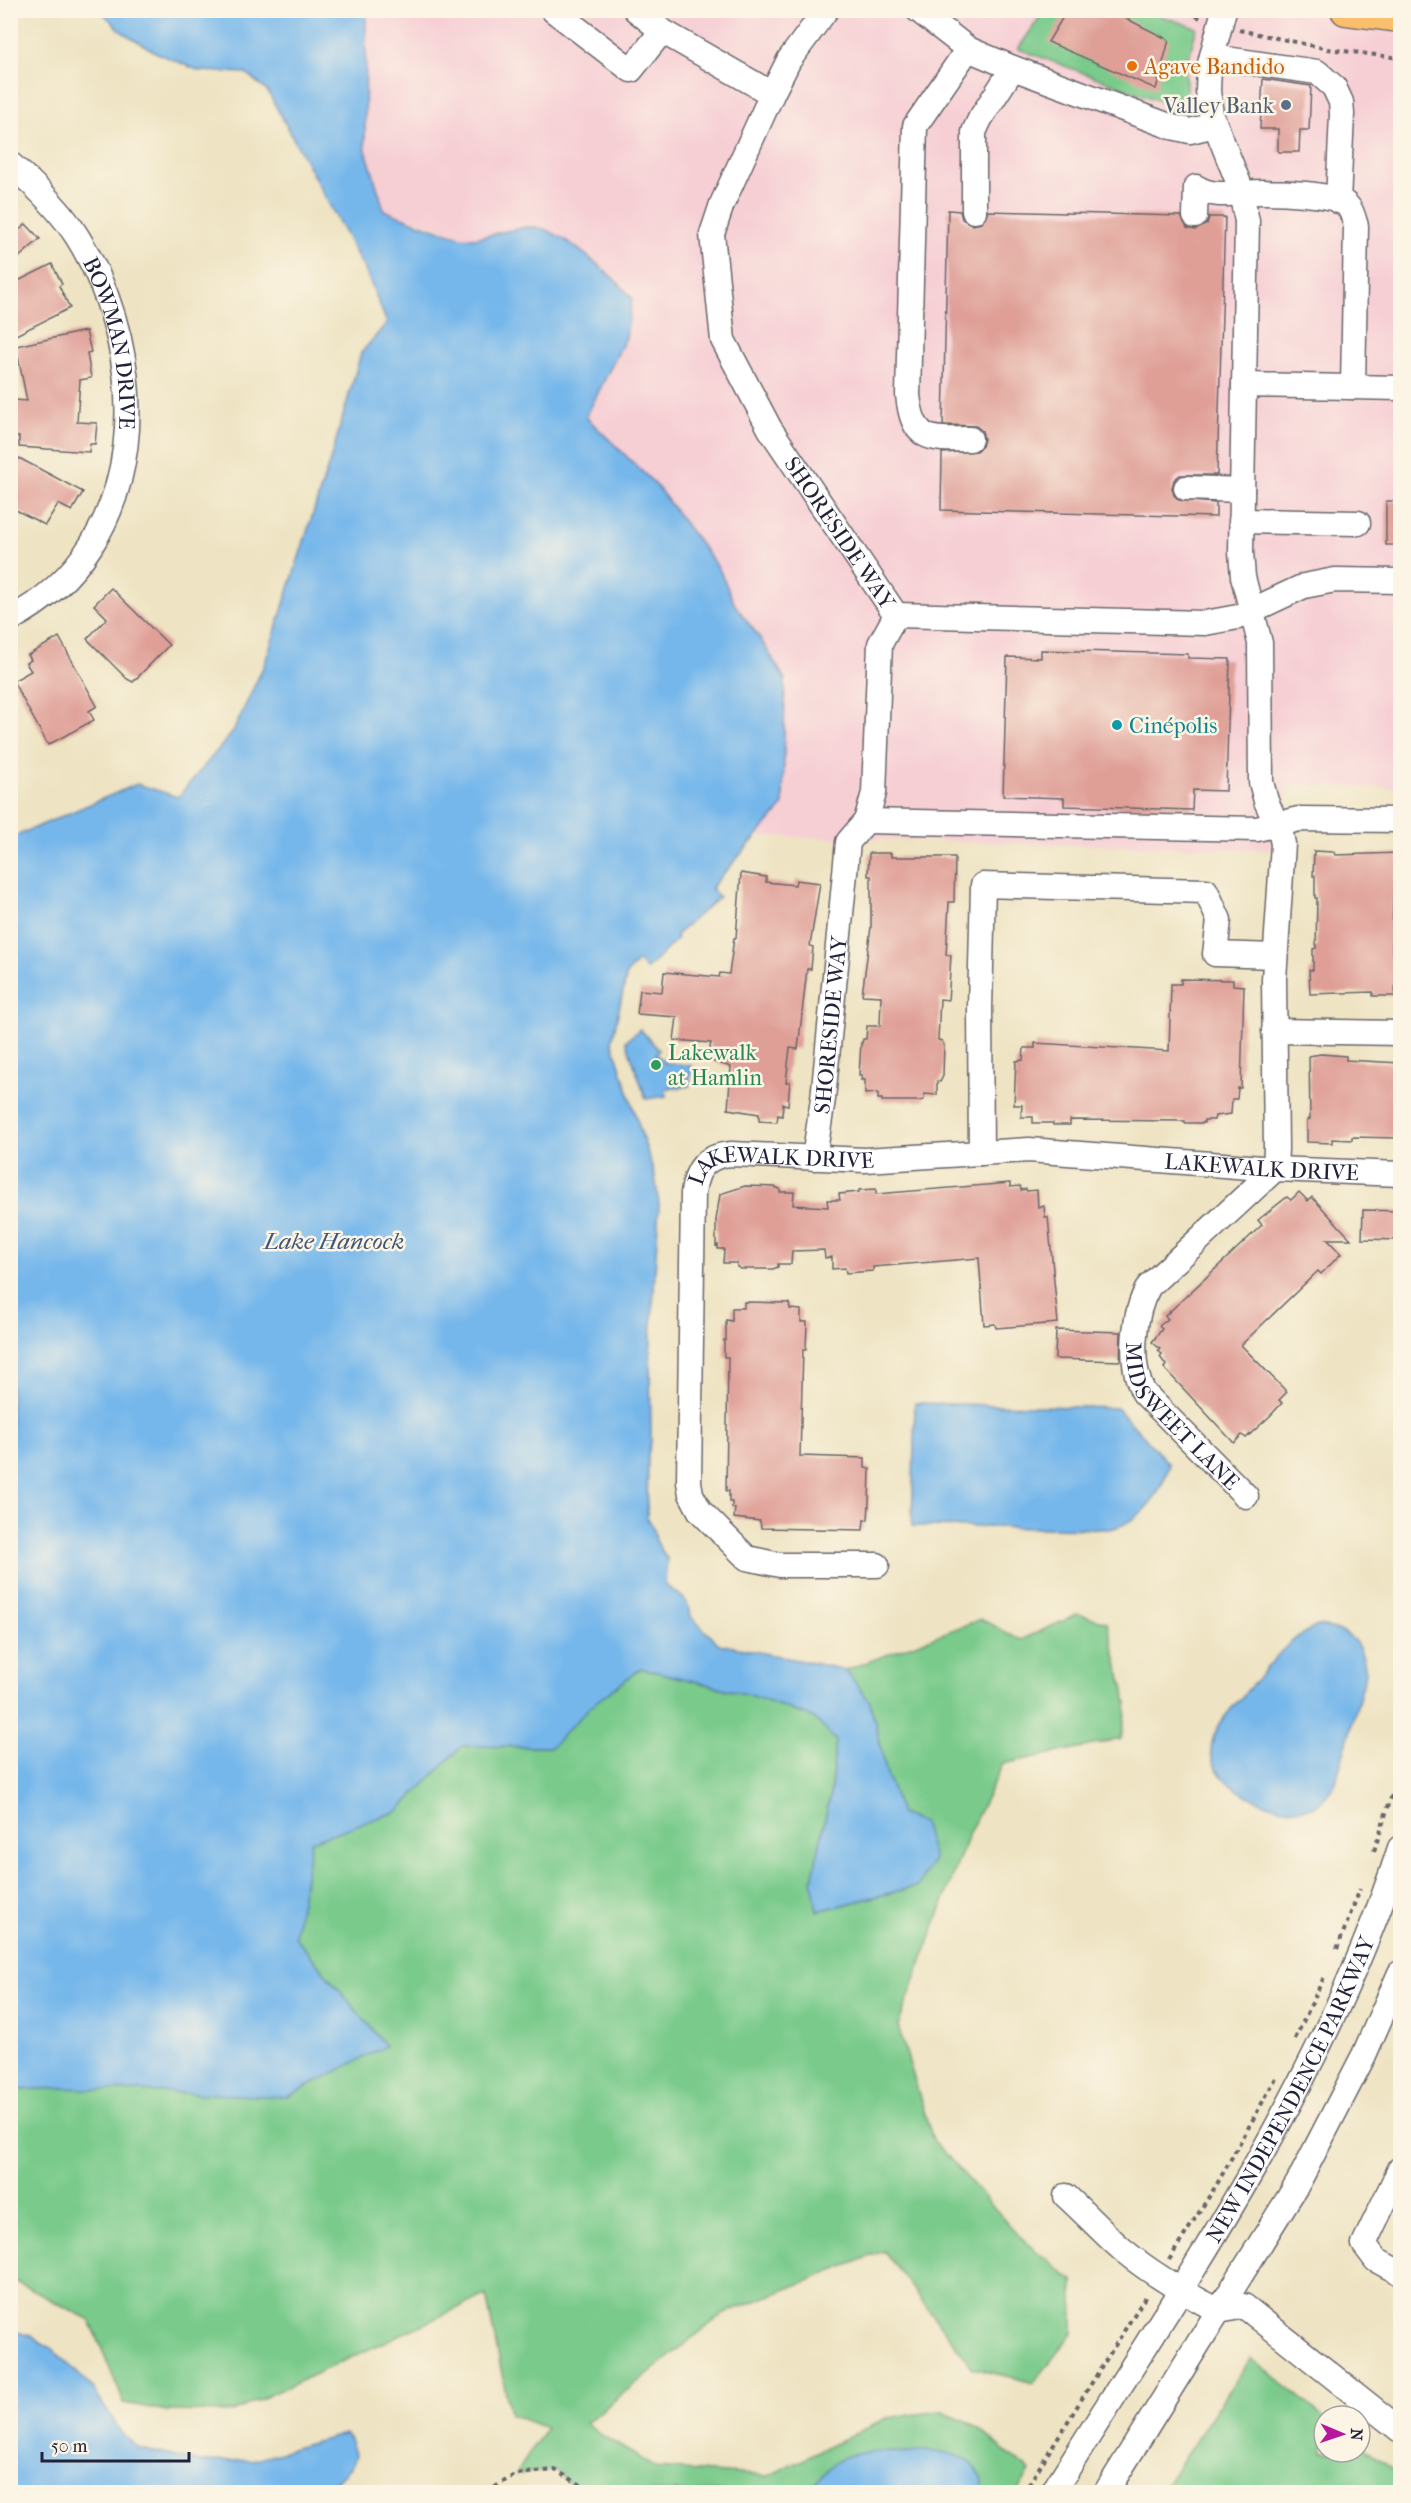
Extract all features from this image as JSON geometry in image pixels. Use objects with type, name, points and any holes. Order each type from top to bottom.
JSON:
[{"type":"main road","points":[[1346,10],[1401,17]]},
{"type":"street","points":[[553,10],[632,70],[662,31]]},
{"type":"street","points":[[636,10],[662,31],[772,94]]},
{"type":"street","name":"SHORESIDE WAY","points":[[814,1158],[823,1099],[848,842],[866,821],[874,793],[880,644],[896,615],[770,429],[723,340],[712,234],[722,204],[789,60],[826,10]]},
{"type":"street","points":[[918,10],[968,48],[1013,68],[1172,127],[1190,131],[1215,125]]},
{"type":"street","points":[[1223,17],[1212,57],[1208,91],[1215,125],[1242,194],[1248,237],[1241,521],[1243,577],[1253,610],[1261,657],[1261,782],[1266,801],[1281,834],[1284,856],[1275,956],[1275,1169]]},
{"type":"street","points":[[968,48],[915,126],[908,395],[912,415],[923,435],[934,439],[970,439]]},
{"type":"street","points":[[1212,57],[1261,66],[1317,72],[1334,87],[1341,102],[1342,114],[1338,201]]},
{"type":"street","points":[[974,211],[974,132],[1013,68]]},
{"type":"street","name":"BOWMAN DRIVE","points":[[10,164],[41,190],[77,237],[100,278],[119,332],[127,375],[129,424],[122,472],[103,526],[79,562],[56,587],[10,619]]},
{"type":"street","points":[[1195,216],[1196,187],[1210,193],[1263,192],[1316,195],[1342,202],[1352,211],[1356,226],[1353,387]]},
{"type":"street","points":[[1244,385],[1401,388]]},
{"type":"street","points":[[1186,488],[1242,490]]},
{"type":"street","points":[[1241,521],[1358,523]]},
{"type":"street","points":[[896,615],[1194,624],[1238,617],[1304,586],[1335,580],[1401,581]]},
{"type":"street","points":[[866,821],[1257,829],[1299,819],[1401,820]]},
{"type":"street","points":[[981,1153],[980,1008],[983,885],[1206,891],[1219,920],[1215,954],[1275,956]]},
{"type":"street","points":[[1274,1030],[1401,1032]]},
{"type":"street","name":"LAKEWALK DRIVE","points":[[877,1565],[780,1565],[747,1558],[700,1511],[691,1494],[689,1482],[693,1193],[698,1170],[711,1158],[721,1155],[901,1159],[1040,1151],[1275,1169],[1401,1174]]},
{"type":"street","name":"MIDSWEET LANE","points":[[1246,1496],[1144,1393],[1136,1372],[1136,1323],[1138,1307],[1149,1286],[1275,1169]]},
{"type":"street","name":"NEW INDEPENDENCE PARKWAY","points":[[1053,2493],[1272,2140],[1328,2028],[1401,1848]]},
{"type":"street","name":"NEW INDEPENDENCE PARKWAY","points":[[1106,2493],[1298,2184],[1364,2055],[1401,1972]]},
{"type":"street","points":[[1401,2169],[1364,2244],[1376,2260],[1401,2273]]},
{"type":"street","points":[[1066,2196],[1125,2251],[1179,2290],[1219,2312],[1244,2306],[1401,2430]]},
{"type":"path","points":[[1179,10],[1223,17],[1238,30],[1328,49],[1401,58]]},
{"type":"path","points":[[1372,1855],[1401,1769]]},
{"type":"path","points":[[1333,1958],[1361,1887]]},
{"type":"path","points":[[1293,2043],[1328,1969]]},
{"type":"path","points":[[1024,2493],[1217,2184],[1278,2075]]},
{"type":"path","points":[[487,2493],[516,2475],[555,2470],[585,2487],[586,2493]]},
{"type":"shaded area","points":[[366,11],[1400,11],[1400,788],[1287,785],[1285,850],[756,836],[783,806],[783,751],[759,637],[735,605],[719,569],[656,485],[586,417],[626,337],[533,227],[471,239],[384,210],[365,147]]},
{"type":"green space","points":[[1044,11],[1146,11],[1197,28],[1185,68],[1188,117],[1166,111],[1168,104],[1018,49]]},
{"type":"green space","points":[[1078,1614],[1107,1622],[1127,1703],[1121,1739],[1003,1764],[968,1835],[898,2026],[933,2140],[1024,2241],[1073,2280],[1073,2332],[1034,2383],[973,2368],[884,2251],[723,2314],[586,2423],[606,2438],[657,2468],[768,2476],[886,2418],[940,2411],[974,2425],[1030,2471],[1017,2492],[579,2492],[555,2470],[516,2474],[546,2428],[510,2414],[486,2295],[233,2412],[167,2411],[124,2403],[90,2320],[11,2279],[11,2094],[16,2090],[62,2088],[385,2045],[295,1937],[311,1840],[398,1811],[462,1746],[551,1747],[592,1705],[641,1668],[750,1695],[814,1718],[836,1741],[830,1797],[812,1880],[818,1911],[915,1887],[923,1823],[901,1814],[887,1775],[870,1702],[846,1670],[981,1619],[1021,1640]]},
{"type":"green space","points":[[1251,2358],[1312,2407],[1312,2464],[1372,2464],[1372,2453],[1400,2475],[1400,2492],[1161,2492]]},
{"type":"water","name":"Lake Hancock","points":[[101,11],[366,11],[365,147],[384,210],[454,235],[472,238],[524,227],[543,229],[571,244],[613,278],[632,298],[626,337],[586,417],[656,485],[719,569],[735,605],[759,637],[785,679],[783,806],[711,888],[719,897],[676,935],[677,939],[646,970],[638,961],[627,973],[612,1041],[655,1176],[659,1204],[650,1356],[651,1443],[648,1454],[647,1518],[653,1526],[656,1541],[667,1559],[665,1584],[686,1601],[691,1617],[719,1644],[846,1670],[870,1702],[887,1775],[901,1814],[923,1823],[934,1859],[918,1886],[817,1911],[812,1880],[830,1797],[836,1741],[814,1718],[750,1695],[641,1668],[592,1705],[551,1747],[462,1746],[398,1811],[311,1841],[295,1937],[386,2046],[287,2097],[62,2088],[16,2090],[11,2094],[11,838],[137,784],[178,797],[233,732],[265,663],[333,451],[361,353],[387,323],[366,272],[268,92],[246,73],[200,71],[157,53],[122,32]]},
{"type":"water","name":"Lakewalk at Hamlin","points":[[640,1029],[659,1050],[656,1054],[666,1063],[692,1066],[689,1086],[666,1089],[666,1096],[646,1099],[626,1041]]},
{"type":"water","points":[[915,1403],[1117,1408],[1169,1464],[1156,1496],[1148,1505],[1131,1520],[1109,1529],[912,1526]]},
{"type":"water","points":[[1318,1626],[1346,1634],[1352,1639],[1361,1653],[1366,1673],[1336,1782],[1324,1799],[1315,1806],[1301,1809],[1266,1804],[1232,1786],[1219,1773],[1212,1759],[1212,1743],[1219,1726],[1235,1704],[1275,1658],[1299,1636]]},
{"type":"water","points":[[10,2330],[31,2336],[51,2348],[93,2388],[122,2434],[140,2449],[200,2462],[252,2460],[345,2434],[350,2439],[356,2457],[352,2465],[325,2492],[11,2492]]},
{"type":"water","points":[[925,2450],[955,2456],[973,2465],[982,2481],[982,2492],[809,2492],[833,2464],[854,2454]]},
{"type":"building","name":"Agave Bandido","points":[[1067,10],[1109,10],[1169,40],[1156,89],[1048,42]]},
{"type":"building","name":"Valley Bank","points":[[1263,79],[1311,86],[1309,130],[1300,130],[1299,152],[1278,152],[1278,129],[1260,129]]},
{"type":"building","points":[[948,210],[960,211],[962,219],[973,225],[982,223],[988,211],[1181,216],[1187,228],[1195,230],[1207,224],[1209,217],[1225,217],[1217,475],[1180,475],[1174,480],[1172,488],[1179,500],[1216,503],[1216,517],[941,510],[942,453],[977,451],[984,439],[982,431],[976,426],[943,425]]},
{"type":"building","points":[[26,224],[40,239],[10,265],[10,238]]},
{"type":"building","points":[[52,264],[62,284],[59,286],[70,308],[10,338],[10,285]]},
{"type":"building","points":[[86,331],[91,352],[87,353],[91,378],[80,380],[77,422],[97,423],[95,444],[90,444],[89,452],[19,447],[19,437],[11,436],[15,400],[27,401],[16,346]]},
{"type":"building","points":[[19,458],[83,492],[72,511],[58,504],[45,525],[10,507],[10,473]]},
{"type":"building","points":[[1386,501],[1401,501],[1401,545],[1386,545]]},
{"type":"building","points":[[111,588],[169,645],[133,682],[127,679],[87,639],[107,618],[94,605]]},
{"type":"building","points":[[59,637],[97,706],[89,711],[94,720],[48,745],[13,681],[31,671],[26,663],[31,660],[28,655]]},
{"type":"building","name":"Cinépolis","points":[[1041,650],[1188,654],[1188,658],[1230,659],[1226,791],[1193,790],[1192,810],[1064,806],[1064,798],[1003,796],[1007,657],[1041,658]]},
{"type":"building","points":[[1314,851],[1334,852],[1335,855],[1399,853],[1399,898],[1393,898],[1392,951],[1397,951],[1395,996],[1373,996],[1373,992],[1310,994],[1309,970],[1313,970],[1313,949],[1316,948],[1317,898],[1315,898],[1315,876],[1313,876]]},
{"type":"building","points":[[869,853],[891,853],[891,857],[955,857],[954,902],[949,902],[946,955],[951,955],[948,1000],[940,999],[938,1040],[944,1045],[943,1076],[940,1082],[937,1081],[937,1095],[924,1094],[924,1100],[882,1101],[878,1099],[878,1093],[865,1094],[865,1080],[861,1080],[862,1075],[859,1075],[861,1043],[863,1039],[866,1039],[867,1026],[880,1026],[881,996],[862,995],[871,927]]},
{"type":"building","points":[[741,873],[766,877],[766,882],[795,885],[796,880],[820,883],[810,946],[813,947],[811,969],[807,969],[798,1049],[790,1048],[786,1082],[790,1082],[788,1105],[783,1104],[782,1116],[778,1115],[777,1122],[759,1121],[759,1114],[728,1109],[731,1067],[712,1061],[714,1054],[709,1052],[711,1043],[674,1040],[677,1017],[637,1014],[640,990],[662,992],[664,972],[719,977],[720,973],[729,974],[734,938],[736,938]]},
{"type":"building","points":[[1181,979],[1233,980],[1233,985],[1244,986],[1241,1088],[1238,1088],[1237,1099],[1232,1099],[1231,1114],[1215,1116],[1214,1120],[1204,1120],[1204,1123],[1070,1120],[1070,1125],[1033,1123],[1033,1117],[1021,1117],[1022,1105],[1014,1105],[1016,1061],[1023,1060],[1024,1048],[1035,1048],[1035,1043],[1169,1051],[1171,984],[1181,984]]},
{"type":"building","points":[[1321,1054],[1346,1056],[1346,1060],[1401,1063],[1399,1138],[1352,1137],[1352,1140],[1332,1139],[1332,1143],[1307,1142],[1307,1120],[1310,1119],[1309,1056]]},
{"type":"building","points":[[1010,1183],[1010,1187],[1020,1186],[1021,1190],[1037,1190],[1038,1207],[1044,1206],[1045,1217],[1048,1217],[1058,1323],[996,1328],[995,1324],[984,1325],[979,1258],[873,1267],[873,1271],[846,1273],[845,1268],[832,1269],[832,1257],[825,1258],[824,1250],[792,1251],[791,1264],[778,1264],[778,1267],[773,1269],[741,1269],[737,1267],[737,1263],[723,1263],[724,1249],[718,1249],[718,1245],[716,1246],[716,1220],[720,1194],[745,1186],[775,1187],[780,1189],[780,1192],[794,1192],[793,1205],[828,1207],[827,1200],[840,1200],[839,1194],[859,1192],[859,1190],[876,1189],[876,1194]]},
{"type":"building","points":[[1299,1192],[1308,1201],[1312,1197],[1351,1239],[1327,1239],[1341,1254],[1321,1274],[1318,1271],[1241,1345],[1287,1392],[1279,1400],[1282,1403],[1270,1416],[1246,1438],[1242,1435],[1234,1443],[1164,1368],[1166,1365],[1160,1357],[1162,1354],[1158,1351],[1160,1349],[1152,1342],[1162,1329],[1159,1326],[1168,1319],[1165,1316],[1262,1225],[1258,1220],[1287,1197],[1291,1200]]},
{"type":"building","points":[[1363,1210],[1401,1211],[1401,1240],[1362,1239]]},
{"type":"building","points":[[744,1302],[789,1303],[790,1309],[801,1310],[801,1322],[807,1322],[806,1350],[803,1350],[800,1456],[865,1458],[865,1468],[870,1469],[868,1520],[864,1520],[863,1530],[761,1528],[760,1521],[734,1518],[735,1508],[732,1508],[732,1502],[729,1502],[729,1491],[726,1491],[728,1357],[724,1357],[724,1340],[726,1340],[726,1320],[732,1321],[732,1308],[744,1308]]},
{"type":"building","points":[[1056,1330],[1121,1332],[1120,1361],[1055,1359]]},
{"type":"place","name":"Agave Bandido","points":[[1132,66]]},
{"type":"place","name":"Valley Bank","points":[[1286,105]]},
{"type":"place","name":"Cinépolis","points":[[1117,725]]},
{"type":"place","name":"Lakewalk at Hamlin","points":[[656,1065]]}]
